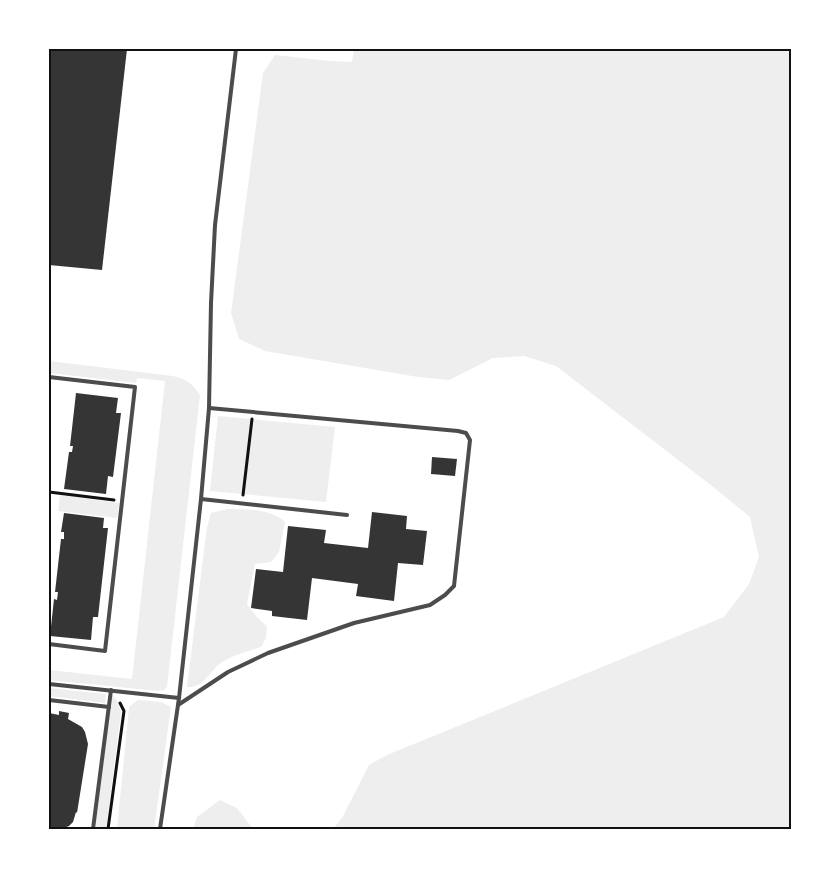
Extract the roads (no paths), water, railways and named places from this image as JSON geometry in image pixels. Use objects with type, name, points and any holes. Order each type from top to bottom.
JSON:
[{"type":"lane","points":[[160,829],[179,698],[201,499],[209,408],[215,225],[236,49]]},
{"type":"lane","points":[[49,377],[135,387],[105,650],[49,644]]},
{"type":"lane","points":[[178,705],[228,672],[268,653],[354,623],[430,605],[445,595],[454,586],[470,440],[466,433],[458,431],[209,408]]},
{"type":"lane","points":[[201,499],[347,515]]},
{"type":"lane","points":[[49,684],[179,698]]},
{"type":"lane","points":[[93,829],[111,690]]},
{"type":"lane","points":[[49,700],[109,707]]}]
